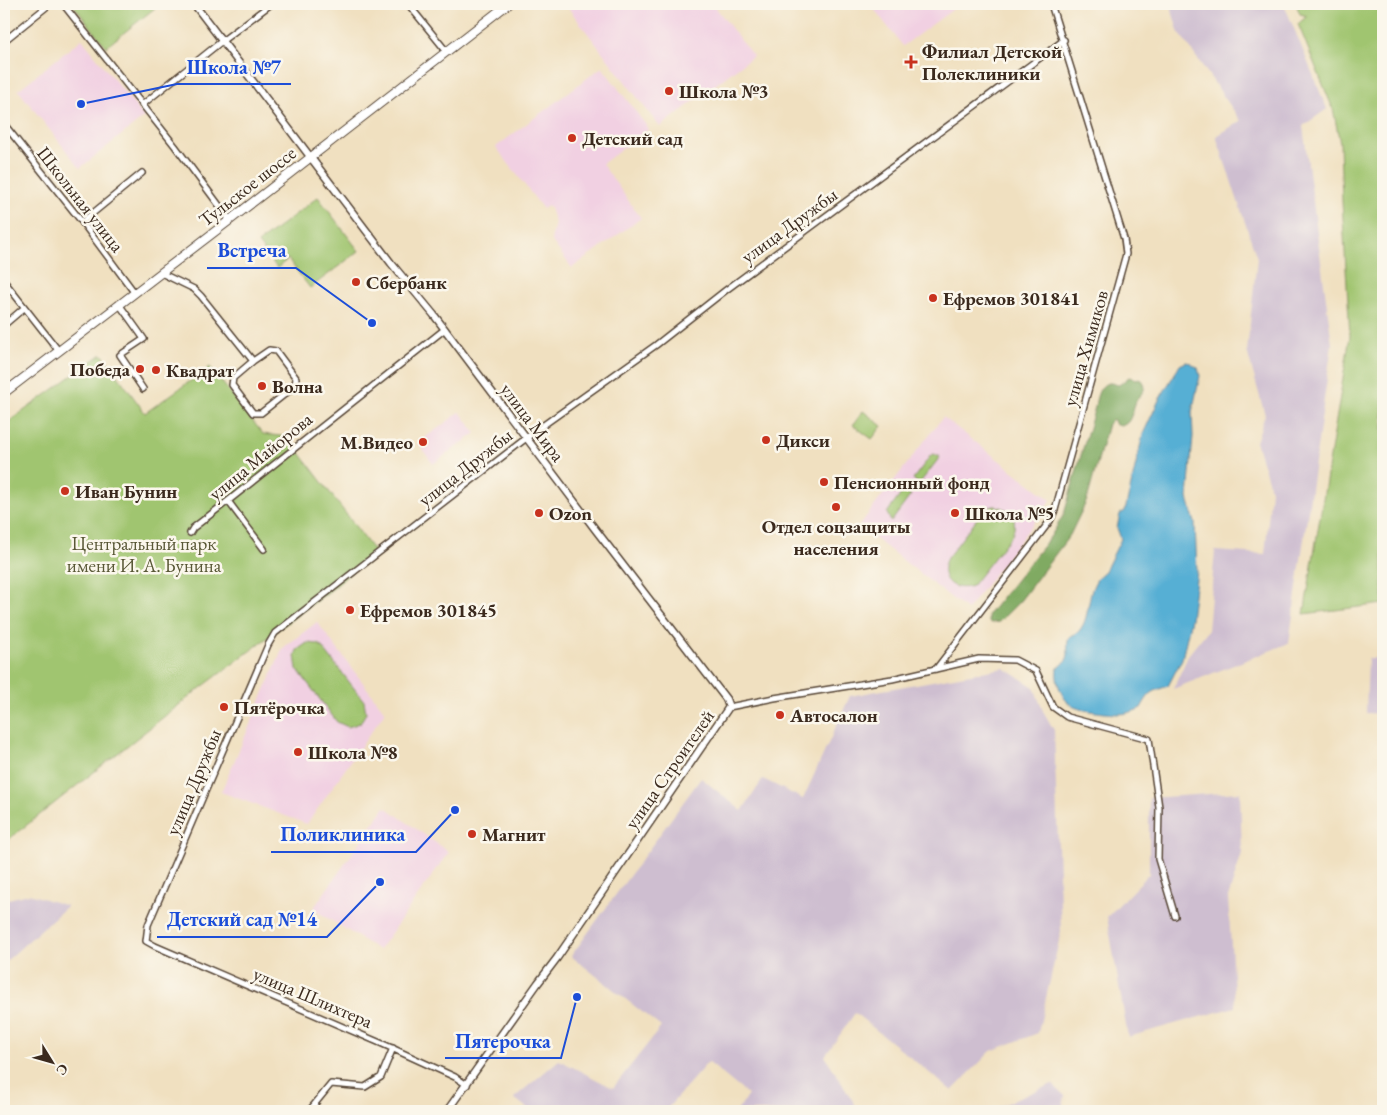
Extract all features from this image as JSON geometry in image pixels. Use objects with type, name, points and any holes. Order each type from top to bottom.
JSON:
[{"type":"main road","name":"Тульское шоссе","points":[[4,393],[508,4]]},
{"type":"street","points":[[4,41],[50,4]]},
{"type":"street","points":[[63,4],[175,146],[230,220]]},
{"type":"street","name":"улица Мира","points":[[194,4],[726,699],[729,707]]},
{"type":"street","points":[[142,105],[272,4]]},
{"type":"street","points":[[408,4],[446,52]]},
{"type":"street","name":"улица Химиков","points":[[936,669],[1050,521],[1055,510],[1126,254],[1124,239],[1064,40],[1051,4]]},
{"type":"street","name":"улица Дружбы","points":[[146,941],[148,926],[268,645],[275,633],[526,438],[656,345],[726,290],[1064,40]]},
{"type":"street","name":"Школьная улица","points":[[4,124],[82,222],[134,292]]},
{"type":"street","points":[[82,222],[142,173]]},
{"type":"street","points":[[161,273],[194,290],[201,296],[253,361]]},
{"type":"street","points":[[4,282],[58,350]]},
{"type":"street","points":[[119,304],[144,339],[120,356],[143,389]]},
{"type":"street","points":[[4,324],[24,308]]},
{"type":"street","name":"улица Майорова","points":[[190,533],[193,528],[445,330]]},
{"type":"street","points":[[269,350],[276,351],[296,378],[294,386],[261,414],[253,412],[232,385],[232,378],[253,361],[269,350]]},
{"type":"street","points":[[228,501],[264,549]]},
{"type":"street","name":"улица Строителей","points":[[447,1111],[557,958],[729,707],[892,679],[979,659],[1015,660],[1036,671],[1053,707],[1067,717],[1148,739],[1158,807],[1158,859],[1175,916]]},
{"type":"street","name":"улица Шлихтера","points":[[146,941],[393,1048],[467,1085]]},
{"type":"street","points":[[310,1111],[330,1084],[365,1087],[381,1077],[393,1048]]},
{"type":"shaded area","name":"Школа №3","points":[[567,4],[713,4],[753,56],[660,127]]},
{"type":"shaded area","points":[[870,4],[960,4],[903,46]]},
{"type":"shaded area","points":[[1170,4],[1284,4],[1327,109],[1303,126],[1332,344],[1289,643],[1173,689],[1189,654],[1208,630],[1215,551],[1265,554],[1271,490],[1256,442],[1265,415],[1247,351],[1257,258],[1216,136],[1241,121],[1178,31]]},
{"type":"shaded area","points":[[82,39],[144,117],[80,168],[18,90]]},
{"type":"shaded area","name":"Детский сад","points":[[602,67],[649,129],[602,164],[641,218],[572,268],[551,240],[555,223],[549,205],[543,209],[496,147]]},
{"type":"shaded area","points":[[460,412],[476,433],[433,464],[418,443]]},
{"type":"shaded area","name":"Школа №5","points":[[943,417],[1051,500],[967,610],[859,526]]},
{"type":"shaded area","name":"Школа №8","points":[[317,622],[385,712],[307,824],[221,792],[283,648]]},
{"type":"shaded area","points":[[1368,658],[1383,658],[1383,714],[1366,713]]},
{"type":"shaded area","points":[[1004,668],[1034,687],[1043,711],[1054,730],[1061,932],[1038,1033],[991,1051],[952,1091],[855,1013],[825,1056],[859,1111],[737,1111],[748,1095],[708,1062],[665,1111],[531,1111],[514,1098],[559,1060],[613,1088],[661,1027],[571,956],[701,778],[742,811],[763,779],[803,799],[850,696]]},
{"type":"shaded area","points":[[1240,792],[1242,853],[1228,898],[1235,1007],[1128,1037],[1107,917],[1149,874],[1149,798]]},
{"type":"shaded area","points":[[385,807],[449,852],[379,950],[313,909]]},
{"type":"shaded area","points":[[29,894],[67,906],[4,963],[4,900]]},
{"type":"shaded area","points":[[1052,1084],[1065,1096],[1061,1111],[989,1111]]},
{"type":"green space","points":[[78,4],[160,4],[106,47],[74,6]]},
{"type":"green space","points":[[1296,4],[1383,4],[1383,604],[1304,614],[1350,336],[1340,143],[1333,109],[1298,24],[1307,16],[1300,14]]},
{"type":"green space","points":[[318,197],[359,251],[310,288],[288,259],[277,268],[258,243]]},
{"type":"green space","name":"Центральный парк имени И. А. Бунина","points":[[102,354],[145,413],[210,367],[263,434],[288,437],[374,551],[335,587],[198,690],[4,843],[4,425]]},
{"type":"green space","points":[[1129,377],[1142,380],[1145,387],[1136,401],[1128,422],[1116,425],[1113,419],[1108,424],[1087,500],[1070,535],[1020,601],[999,622],[989,622],[988,615],[1051,536],[1064,514],[1097,396],[1101,388],[1111,383],[1119,385]]},
{"type":"green space","points":[[863,411],[882,426],[872,439],[853,425]]},
{"type":"green space","points":[[934,454],[940,457],[919,484],[913,479],[931,455]]},
{"type":"green space","points":[[904,490],[911,495],[891,522],[887,513]]},
{"type":"green space","points":[[994,506],[1009,511],[1012,515],[1015,524],[1012,535],[972,586],[964,588],[952,585],[945,577],[944,565],[947,558],[982,512]]},
{"type":"green space","points":[[307,643],[318,644],[322,647],[364,701],[366,713],[360,723],[348,727],[337,722],[297,669],[295,656],[297,650]]},
{"type":"water","points":[[1186,362],[1198,368],[1200,376],[1192,412],[1193,436],[1188,498],[1195,523],[1197,571],[1191,619],[1182,659],[1168,686],[1152,693],[1139,709],[1119,714],[1077,708],[1068,702],[1061,692],[1057,680],[1057,669],[1066,661],[1069,637],[1078,632],[1083,624],[1094,584],[1105,571],[1121,539],[1117,528],[1120,514],[1125,511],[1143,434],[1159,400],[1180,365]]},
{"type":"place","name":"Филиал Детской Полеклиники","points":[[911,62]]},
{"type":"place","name":"Школа №3","points":[[669,91]]},
{"type":"place","name":"Школа №7","points":[[81,104]]},
{"type":"place","name":"Детский сад","points":[[572,138]]},
{"type":"place","name":"Сбербанк","points":[[356,282]]},
{"type":"place","name":"Ефремов 301841","points":[[933,298]]},
{"type":"place","name":"Встреча","points":[[372,323]]},
{"type":"place","name":"Победа","points":[[140,369]]},
{"type":"place","name":"Квадрат","points":[[156,370]]},
{"type":"place","name":"Волна","points":[[262,386]]},
{"type":"place","name":"Дикси","points":[[766,440]]},
{"type":"place","name":"М.Видео","points":[[423,442]]},
{"type":"place","name":"Пенсионный фонд","points":[[824,482]]},
{"type":"place","name":"Иван Бунин","points":[[65,491]]},
{"type":"place","name":"Отдел соцзащиты населения","points":[[836,507]]},
{"type":"place","name":"Ozon","points":[[539,513]]},
{"type":"place","name":"Школа №5","points":[[955,513]]},
{"type":"place","name":"Ефремов 301845","points":[[350,610]]},
{"type":"place","name":"Пятёрочка","points":[[224,707]]},
{"type":"place","name":"Автосалон","points":[[780,715]]},
{"type":"place","name":"Школа №8","points":[[298,752]]},
{"type":"place","name":"Поликлиника","points":[[455,810]]},
{"type":"place","name":"Магнит","points":[[472,834]]},
{"type":"place","name":"Детский сад №14","points":[[380,882]]},
{"type":"place","name":"Пятерочка","points":[[577,997]]}]
